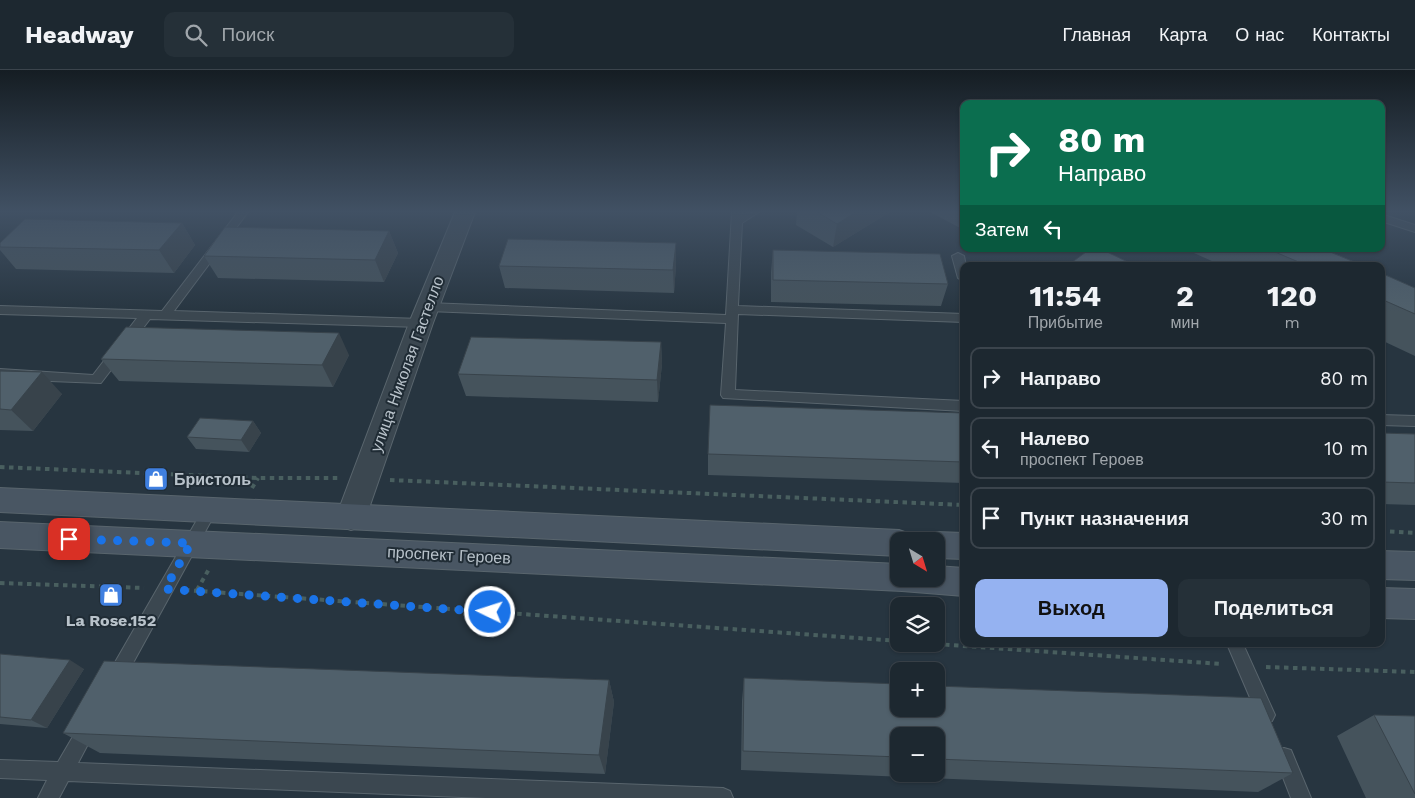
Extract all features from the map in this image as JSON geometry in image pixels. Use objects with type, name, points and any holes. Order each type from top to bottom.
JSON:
[{"type":"main road","name":"проспект Героев","points":[[0,500],[890,543]]},
{"type":"main road","name":"проспект Героев","points":[[0,535],[890,578]]},
{"type":"main road","points":[[945,545],[960,546]]},
{"type":"main road","points":[[1385,565],[1415,566]]},
{"type":"main road","points":[[945,581],[960,582]]},
{"type":"main road","points":[[1385,603],[1415,604]]},
{"type":"street","name":"улица Николая Гастелло","points":[[351,517],[424,315],[451,246]]},
{"type":"lane","points":[[165,315],[217,246]]},
{"type":"lane","points":[[736,246],[728,395],[960,406]]},
{"type":"lane","points":[[958,256],[960,263]]},
{"type":"lane","points":[[0,310],[165,315],[732,315],[960,318]]},
{"type":"lane","points":[[0,374],[96,380],[146,314]]},
{"type":"lane","points":[[1385,420],[1415,421]]},
{"type":"lane","points":[[109,689],[210,510]]},
{"type":"lane","points":[[1236,647],[1271,728]]},
{"type":"lane","points":[[48,798],[95,714]]},
{"type":"lane","points":[[1279,745],[1302,798]]},
{"type":"lane","points":[[0,770],[723,798]]},
{"type":"path","points":[[0,467],[258,478],[365,479],[960,505]]},
{"type":"path","points":[[1385,531],[1415,533]]},
{"type":"path","points":[[0,583],[165,589],[890,640]]},
{"type":"path","points":[[945,645],[960,646]]},
{"type":"path","points":[[978,647],[1245,666],[1415,672]]},
{"type":"building","points":[[0,246],[162,246],[159,250]]},
{"type":"building","points":[[211,246],[382,246],[375,260],[204,256]]},
{"type":"building","points":[[506,246],[676,246],[673,270],[499,266]]},
{"type":"building","points":[[773,250],[940,254],[948,284],[773,280]]},
{"type":"building","points":[[1086,252],[1107,252],[1128,262],[1072,262]]},
{"type":"building","points":[[1275,252],[1330,252],[1354,262],[1299,262]]},
{"type":"building","points":[[1385,275],[1415,288],[1415,314],[1385,301]]},
{"type":"building","points":[[126,327],[339,333],[322,365],[101,359]]},
{"type":"building","points":[[471,337],[661,342],[657,380],[458,374]]},
{"type":"building","points":[[0,371],[42,372],[11,410],[0,409]]},
{"type":"building","points":[[710,405],[960,413],[960,462],[708,454]]},
{"type":"building","points":[[200,418],[253,421],[241,440],[187,437]]},
{"type":"building","points":[[1385,433],[1415,434],[1415,483],[1385,482]]},
{"type":"building","points":[[0,654],[70,660],[31,720],[0,717]]},
{"type":"building","points":[[104,661],[609,680],[599,755],[63,733]]},
{"type":"building","points":[[744,678],[890,684],[890,717],[945,717],[945,686],[1261,698],[1293,773],[945,759],[945,727],[890,727],[890,757],[743,751]]},
{"type":"building","points":[[1374,715],[1415,716],[1415,794]]},
{"type":"place","name":"Бристоль","points":[[156,479]]},
{"type":"place","name":"La Rose.152","points":[[111,595]]},
{"type":"route","points":[[69,539],[191,543],[165,589],[490,612]]}]
